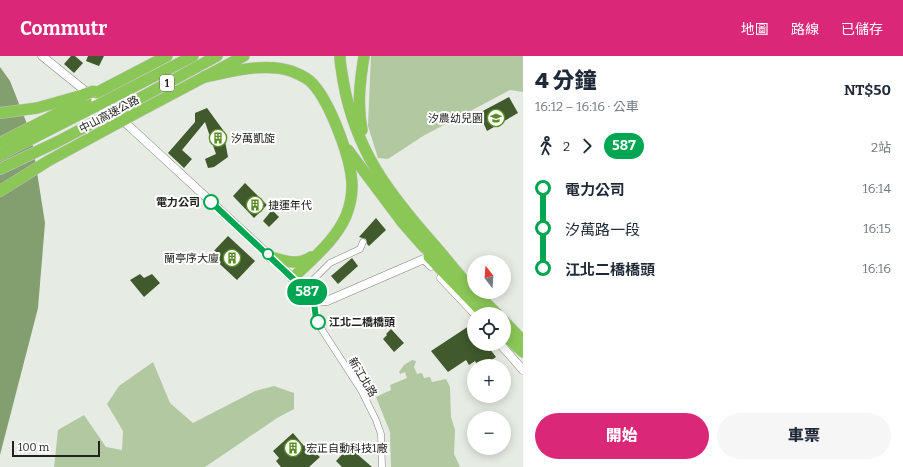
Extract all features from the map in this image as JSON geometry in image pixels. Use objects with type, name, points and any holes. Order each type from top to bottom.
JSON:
[{"type":"highway","points":[[0,143],[43,121],[90,94],[167,56]]},
{"type":"highway","name":"中山高速公路","points":[[0,155],[193,56]]},
{"type":"highway","name":"中山高速公路","points":[[0,169],[112,113],[217,56]]},
{"type":"highway","points":[[0,191],[48,161],[244,56]]},
{"type":"highway","points":[[333,56],[336,82],[347,124],[386,203],[424,247],[434,254],[453,275],[460,277]]},
{"type":"highway","points":[[340,56],[346,99],[373,174]]},
{"type":"highway","points":[[364,56],[360,86],[359,111],[373,174]]},
{"type":"highway","points":[[204,77],[251,69],[273,68],[289,71],[301,75],[312,82],[325,100],[343,144],[352,178],[351,202],[346,217],[328,244],[293,278]]},
{"type":"highway","points":[[0,113],[37,108],[90,94]]},
{"type":"highway","points":[[0,174],[56,142]]},
{"type":"highway","points":[[343,144],[358,165],[373,174],[387,188],[411,219],[467,284]]},
{"type":"highway","points":[[424,247],[428,256],[477,307]]},
{"type":"highway","points":[[271,257],[286,262],[302,262],[320,252]]},
{"type":"highway","points":[[483,299],[490,307]]},
{"type":"highway","points":[[511,326],[523,334]]},
{"type":"highway","points":[[511,328],[523,341]]},
{"type":"highway","points":[[511,341],[523,352]]},
{"type":"street","points":[[42,56],[130,127],[271,257],[304,289],[314,302],[327,301],[424,259],[468,307]]},
{"type":"street","points":[[304,289],[330,263],[360,249],[363,242]]},
{"type":"street","name":"新江北路","points":[[314,302],[316,319],[361,390],[376,420],[381,434],[382,467]]},
{"type":"street","points":[[506,351],[523,370]]},
{"type":"shaded area","points":[[371,56],[523,56],[523,92],[510,90],[423,136],[388,159],[378,158],[368,126]]},
{"type":"shaded area","points":[[0,67],[10,81],[31,134],[45,223],[38,308],[0,455]]},
{"type":"shaded area","points":[[412,360],[416,361],[414,367],[417,374],[422,373],[424,378],[430,377],[432,382],[446,379],[450,387],[451,417],[455,430],[454,454],[460,467],[391,467],[390,432],[376,397],[391,390],[390,385],[407,378],[405,372],[400,374],[399,372],[404,365]]},
{"type":"shaded area","points":[[153,362],[170,403],[193,423],[255,391],[274,386],[294,393],[294,409],[277,418],[205,467],[54,467],[58,430],[84,415],[106,447],[122,450],[123,431],[107,404],[119,386]]},
{"type":"building","points":[[71,56],[75,56],[83,63],[74,73],[64,64]]},
{"type":"building","points":[[88,56],[104,56],[99,66],[86,61]]},
{"type":"building","name":"汐農幼兒園","points":[[509,97],[518,113],[487,131],[479,113]]},
{"type":"building","name":"汐萬凱旋","points":[[207,108],[223,130],[228,157],[214,167],[208,168],[205,159],[216,154],[205,122],[182,150],[192,159],[184,168],[168,153],[195,122],[195,113]]},
{"type":"building","name":"捷運年代","points":[[245,183],[267,205],[254,218],[233,196]]},
{"type":"building","points":[[272,210],[279,217],[269,227],[263,221]]},
{"type":"building","points":[[376,218],[386,230],[369,246],[366,239],[359,237]]},
{"type":"building","name":"蘭亭序大廈","points":[[228,236],[255,261],[237,280],[210,255]]},
{"type":"building","points":[[352,258],[358,266],[338,284],[331,276]]},
{"type":"building","points":[[140,274],[144,278],[152,274],[160,283],[144,297],[130,280]]},
{"type":"building","points":[[467,327],[467,351],[491,351],[496,357],[493,359],[467,359],[467,362],[466,360],[448,372],[431,351]]},
{"type":"building","points":[[391,329],[404,343],[394,352],[383,339]]},
{"type":"building","name":"宏正自動科技1廠","points":[[293,433],[304,446],[306,445],[320,457],[309,467],[281,467],[276,461],[279,458],[273,451]]},
{"type":"building","points":[[349,447],[372,467],[342,467],[336,461]]},
{"type":"bus line","name":"587","points":[[211,202],[304,289],[314,302],[316,319],[318,322]]},
{"type":"place","name":"汐農幼兒園","points":[[496,118]]},
{"type":"place","name":"汐萬凱旋","points":[[218,138]]},
{"type":"place","name":"電力公司","points":[[211,202]]},
{"type":"place","name":"捷運年代","points":[[255,205]]},
{"type":"place","name":"蘭亭序大廈","points":[[232,258]]},
{"type":"place","name":"江北二橋橋頭","points":[[318,322]]},
{"type":"place","name":"宏正自動科技1廠","points":[[293,448]]}]
